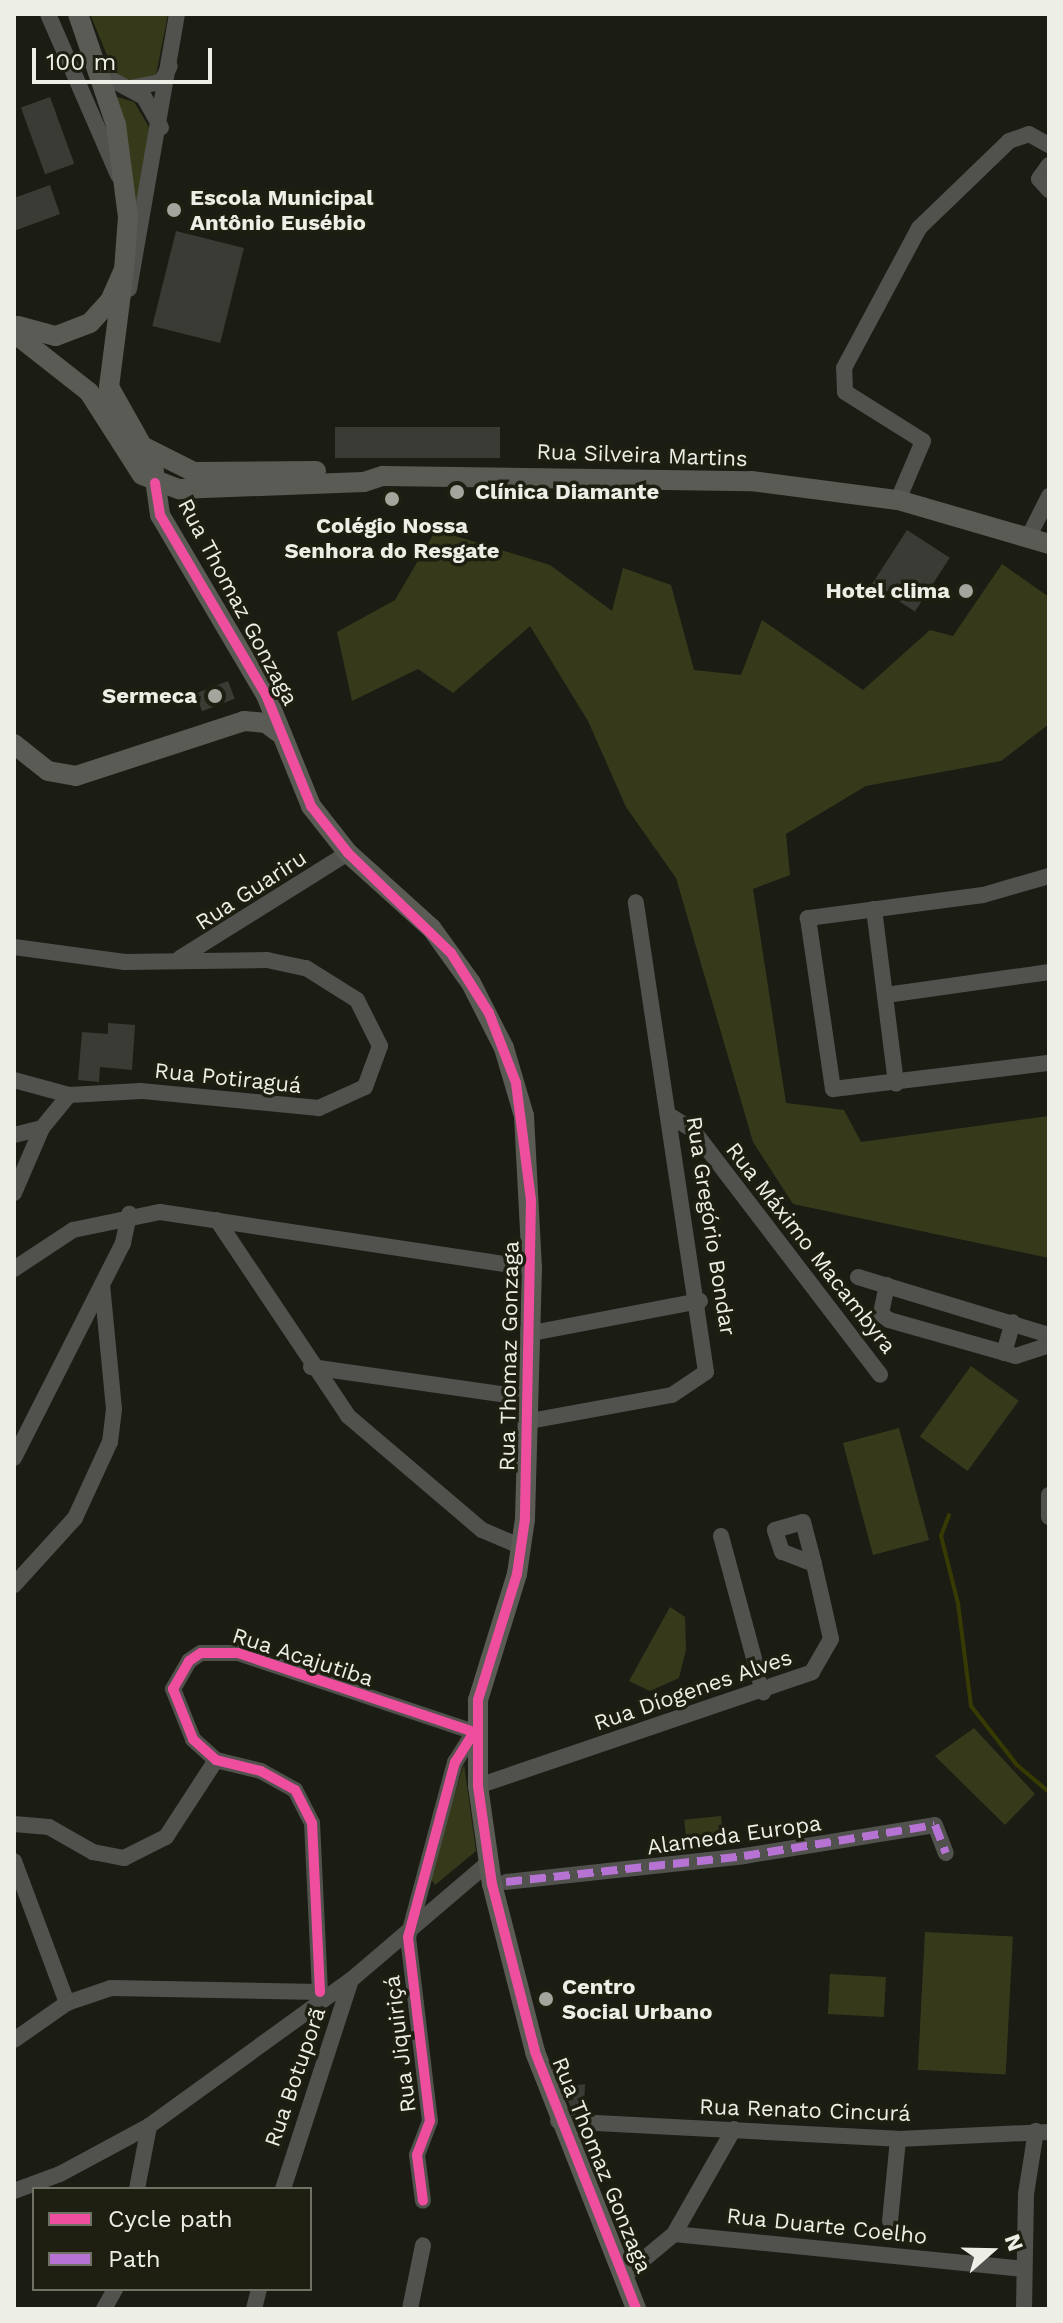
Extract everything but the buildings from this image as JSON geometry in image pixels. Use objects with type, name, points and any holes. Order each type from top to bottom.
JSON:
[{"type":"main road","name":"Rua Thomaz Gonzaga","points":[[78,14],[101,74],[126,195],[124,270],[109,387],[143,445],[155,483],[160,515],[257,684],[311,806],[348,853],[432,929],[489,1013],[524,1116],[532,1333],[522,1547],[482,1681],[474,1732],[478,1786],[488,1863],[517,1989],[558,2121],[626,2274],[636,2309]]},
{"type":"main road","points":[[14,324],[45,337],[75,331],[101,314],[124,270]]},
{"type":"main road","points":[[14,333],[73,375],[137,470],[155,483]]},
{"type":"main road","name":"Rua Silveira Martins","points":[[143,445],[194,472],[365,470],[383,476]]},
{"type":"main road","name":"Rua Silveira Martins","points":[[155,483],[192,490],[383,476],[751,481],[898,500],[1049,544]]},
{"type":"main road","points":[[176,543],[172,511],[192,490]]},
{"type":"main road","points":[[244,721],[257,705],[257,684]]},
{"type":"main road","points":[[14,744],[48,771],[76,776],[244,721],[266,723],[278,732]]},
{"type":"street","points":[[48,14],[126,195]]},
{"type":"street","points":[[118,316],[133,274],[173,61],[177,14]]},
{"type":"street","points":[[130,88],[161,82],[173,61]]},
{"type":"street","points":[[101,74],[144,97],[161,128]]},
{"type":"street","points":[[898,500],[923,441],[845,392],[844,368],[919,228],[1009,141],[1029,134],[1049,145]]},
{"type":"street","points":[[1049,165],[1039,179],[1049,190]]},
{"type":"street","points":[[1029,536],[1049,496]]},
{"type":"street","name":"Rua Guariru","points":[[175,961],[348,853]]},
{"type":"street","points":[[1049,876],[983,895],[808,918],[827,1066],[838,1091],[1049,1063]]},
{"type":"street","name":"Rua Gregório Bondar","points":[[530,1421],[622,1406],[694,1385],[708,1362],[636,902]]},
{"type":"street","points":[[874,909],[896,1084]]},
{"type":"street","name":"Rua Potiraguá","points":[[14,947],[125,962],[267,960],[325,976],[357,1000],[377,1030],[373,1077],[355,1095],[319,1108],[141,1091],[69,1095],[14,1080]]},
{"type":"street","points":[[886,995],[1049,972]]},
{"type":"street","points":[[14,1193],[42,1128],[69,1095]]},
{"type":"street","name":"Rua Máximo Macambyra","points":[[672,1117],[693,1130],[880,1375]]},
{"type":"street","points":[[14,1135],[42,1128]]},
{"type":"street","points":[[14,1269],[53,1239],[129,1214],[217,1220],[532,1268]]},
{"type":"street","points":[[14,1458],[128,1232],[129,1214]]},
{"type":"street","points":[[217,1220],[311,1367],[367,1434],[482,1530],[522,1547]]},
{"type":"street","points":[[858,1277],[1049,1335]]},
{"type":"street","points":[[14,1585],[75,1518],[110,1442],[114,1409],[102,1285]]},
{"type":"street","points":[[887,1285],[884,1318],[1004,1353],[1025,1355],[1049,1345]]},
{"type":"street","points":[[532,1333],[700,1301]]},
{"type":"street","points":[[1004,1353],[1013,1322]]},
{"type":"street","points":[[311,1367],[530,1398]]},
{"type":"street","points":[[1049,1495],[1049,1517]]},
{"type":"street","points":[[721,1536],[763,1692]]},
{"type":"street","name":"Rua Díogenes Alves","points":[[478,1786],[800,1680],[830,1649],[814,1564]]},
{"type":"street","name":"Rua Acajutiba","points":[[216,1760],[193,1739],[173,1689],[189,1661],[212,1649],[474,1732]]},
{"type":"street","points":[[410,1926],[455,1762],[474,1732]]},
{"type":"street","points":[[14,1824],[49,1827],[93,1852],[124,1858],[166,1837],[216,1760],[279,1779],[304,1804],[312,1823],[322,1994]]},
{"type":"street","name":"Alameda Europa","points":[[506,1882],[759,1855],[935,1825],[946,1853]]},
{"type":"street","points":[[14,1861],[67,2003]]},
{"type":"street","points":[[14,2191],[60,2174],[149,2126],[322,1994],[351,1980],[410,1926],[488,1863]]},
{"type":"street","name":"Rua Jiquiriçá","points":[[410,1926],[430,2121],[417,2155],[423,2201]]},
{"type":"street","name":"Rua Botuporã","points":[[284,2187],[351,1980]]},
{"type":"street","points":[[14,2040],[67,2003],[139,1986],[322,1994]]},
{"type":"street","name":"Rua Renato Cincurá","points":[[558,2121],[898,2139],[1042,2131]]},
{"type":"street","points":[[137,2187],[149,2126]]},
{"type":"street","points":[[626,2274],[674,2234],[734,2129]]},
{"type":"street","points":[[1024,2309],[1023,2269],[1042,2131]]},
{"type":"street","points":[[890,2221],[898,2139]]},
{"type":"street","name":"Rua Duarte Coelho","points":[[674,2234],[1023,2269]]},
{"type":"street","points":[[410,2309],[423,2245]]},
{"type":"street","points":[[104,2309],[114,2291]]},
{"type":"green space","points":[[90,14],[168,14],[155,80],[146,85],[116,77]]},
{"type":"green space","points":[[114,96],[134,102],[152,132],[135,235]]},
{"type":"green space","points":[[436,530],[550,565],[612,611],[623,568],[671,585],[694,670],[741,675],[762,620],[863,690],[930,630],[953,636],[1002,564],[1049,597],[1049,724],[1001,761],[866,786],[786,834],[790,875],[753,889],[786,1103],[844,1110],[861,1142],[1049,1116],[1049,1258],[793,1204],[753,1142],[676,878],[626,807],[588,721],[530,626],[453,693],[418,669],[352,701],[337,632],[395,600]]},
{"type":"green space","points":[[971,1366],[1019,1401],[968,1471],[920,1436]]},
{"type":"green space","points":[[899,1428],[929,1540],[873,1555],[843,1443]]},
{"type":"green space","points":[[670,1607],[685,1617],[686,1650],[679,1678],[650,1691],[629,1681]]},
{"type":"green space","points":[[974,1728],[1035,1794],[1005,1825],[935,1756]]},
{"type":"green space","points":[[464,1764],[476,1851],[435,1885],[429,1876]]},
{"type":"green space","points":[[721,1816],[724,1843],[687,1847],[684,1820]]},
{"type":"green space","points":[[925,1932],[1013,1937],[1006,2074],[918,2070]]},
{"type":"green space","points":[[830,1974],[886,1977],[884,2017],[828,2014]]},
{"type":"waterway","points":[[949,1515],[941,1536],[958,1603],[971,1706],[1017,1765],[1049,1792]]},
{"type":"marked path","points":[[506,1882],[744,1856],[935,1825],[946,1853]]},
{"type":"cycle path","points":[[155,483],[160,515],[266,695],[311,806],[348,853],[451,953],[489,1013],[516,1083],[531,1200],[525,1519],[517,1574],[478,1700],[478,1786],[492,1884],[535,2052],[636,2309]]},
{"type":"cycle path","points":[[320,1992],[312,1823],[295,1790],[261,1771],[216,1760],[193,1739],[173,1689],[189,1661],[201,1653],[238,1653],[474,1732],[455,1762],[408,1937],[430,2121],[417,2155],[423,2201]]},
{"type":"place","name":"Escola Municipal Antônio Eusébio","points":[[174,210]]},
{"type":"place","name":"Clínica Diamante","points":[[457,492]]},
{"type":"place","name":"Colégio Nossa Senhora do Resgate","points":[[392,499]]},
{"type":"place","name":"Hotel clima","points":[[966,591]]},
{"type":"place","name":"Sermeca","points":[[215,696]]},
{"type":"place","name":"Centro Social Urbano","points":[[546,1999]]}]
